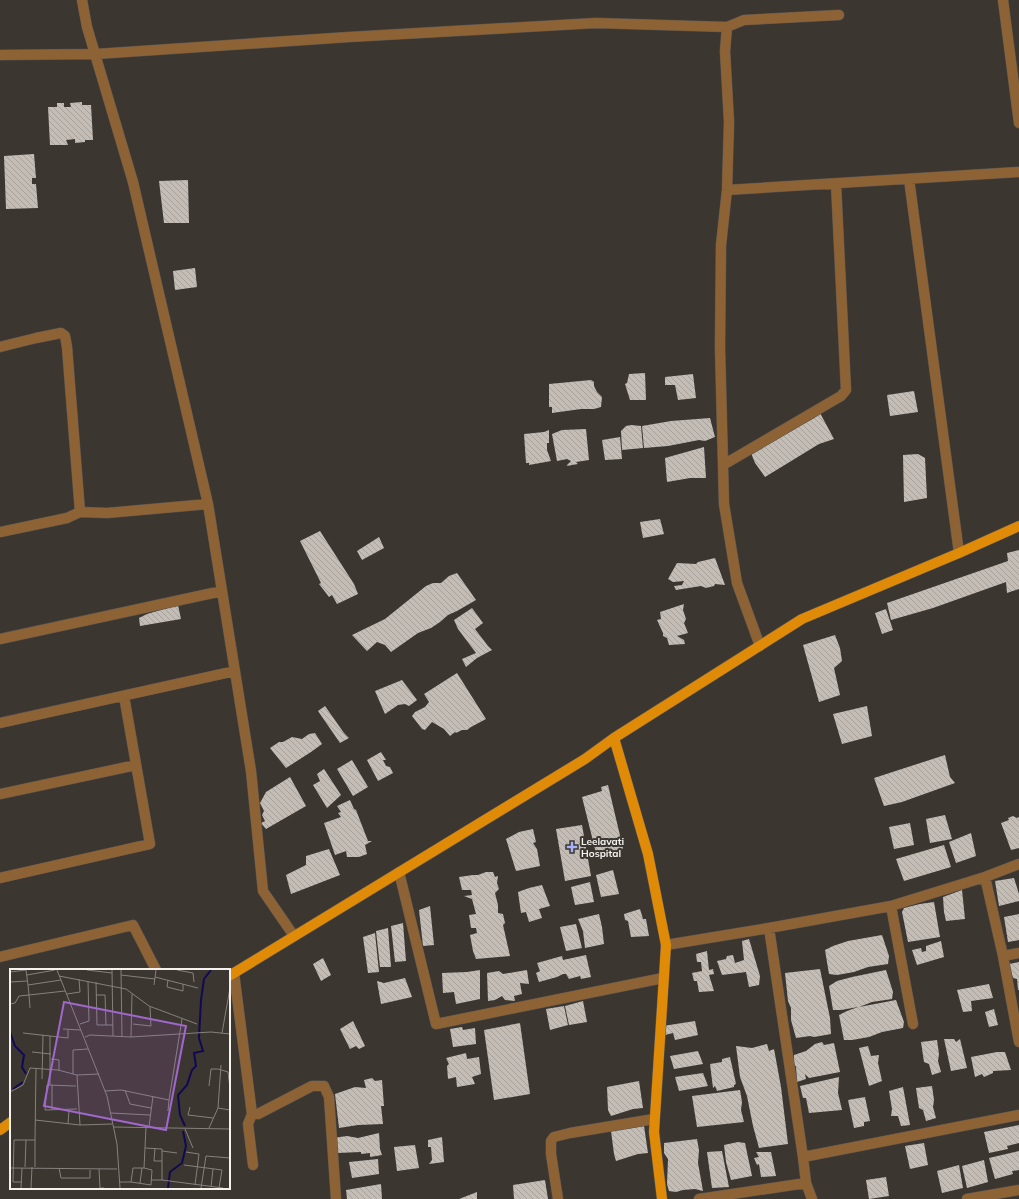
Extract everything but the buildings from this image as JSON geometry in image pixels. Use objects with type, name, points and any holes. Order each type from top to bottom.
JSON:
[{"type":"main road","points":[[231,975],[585,759],[614,738],[802,619],[1019,526]]},
{"type":"main road","points":[[614,738],[648,854],[666,945],[654,1119],[654,1132],[662,1199]]},
{"type":"main road","points":[[0,1130],[10,1123]]},
{"type":"street","points":[[82,0],[88,27],[134,182],[208,504],[251,770],[263,891],[294,936]]},
{"type":"street","points":[[1003,0],[1019,123]]},
{"type":"street","points":[[0,55],[96,54],[349,37],[596,23],[727,27],[744,20],[839,15]]},
{"type":"street","points":[[727,27],[725,51],[729,122],[727,190],[721,245],[720,347],[724,504],[737,583],[760,646]]},
{"type":"street","points":[[727,190],[1019,172]]},
{"type":"street","points":[[909,179],[959,553]]},
{"type":"street","points":[[723,465],[841,396],[846,390],[836,184]]},
{"type":"street","points":[[0,347],[61,333],[65,336],[68,355],[80,512]]},
{"type":"street","points":[[0,532],[67,518],[80,512],[107,513],[208,504]]},
{"type":"street","points":[[0,639],[222,591]]},
{"type":"street","points":[[0,723],[235,672]]},
{"type":"street","points":[[0,878],[150,844],[124,696]]},
{"type":"street","points":[[0,794],[136,765]]},
{"type":"street","points":[[666,945],[891,906],[985,877],[1019,864]]},
{"type":"street","points":[[399,872],[436,1024],[663,978]]},
{"type":"street","points":[[985,877],[1003,956],[1019,1042]]},
{"type":"street","points":[[891,906],[913,1024]]},
{"type":"street","points":[[0,957],[133,925],[155,969]]},
{"type":"street","points":[[769,928],[804,1157],[806,1183],[812,1199]]},
{"type":"street","points":[[1003,956],[1019,954]]},
{"type":"street","points":[[231,975],[252,1114],[248,1124],[253,1164]]},
{"type":"street","points":[[252,1114],[258,1114],[312,1086],[324,1086],[329,1097],[336,1199]]},
{"type":"street","points":[[804,1157],[1019,1115]]},
{"type":"street","points":[[558,1199],[551,1154],[551,1141],[554,1137],[654,1119]]},
{"type":"street","points":[[699,1199],[806,1183]]},
{"type":"street","points":[[967,1199],[1019,1190]]},
{"type":"place","name":"Leelavati Hospital","points":[[572,847]]}]
